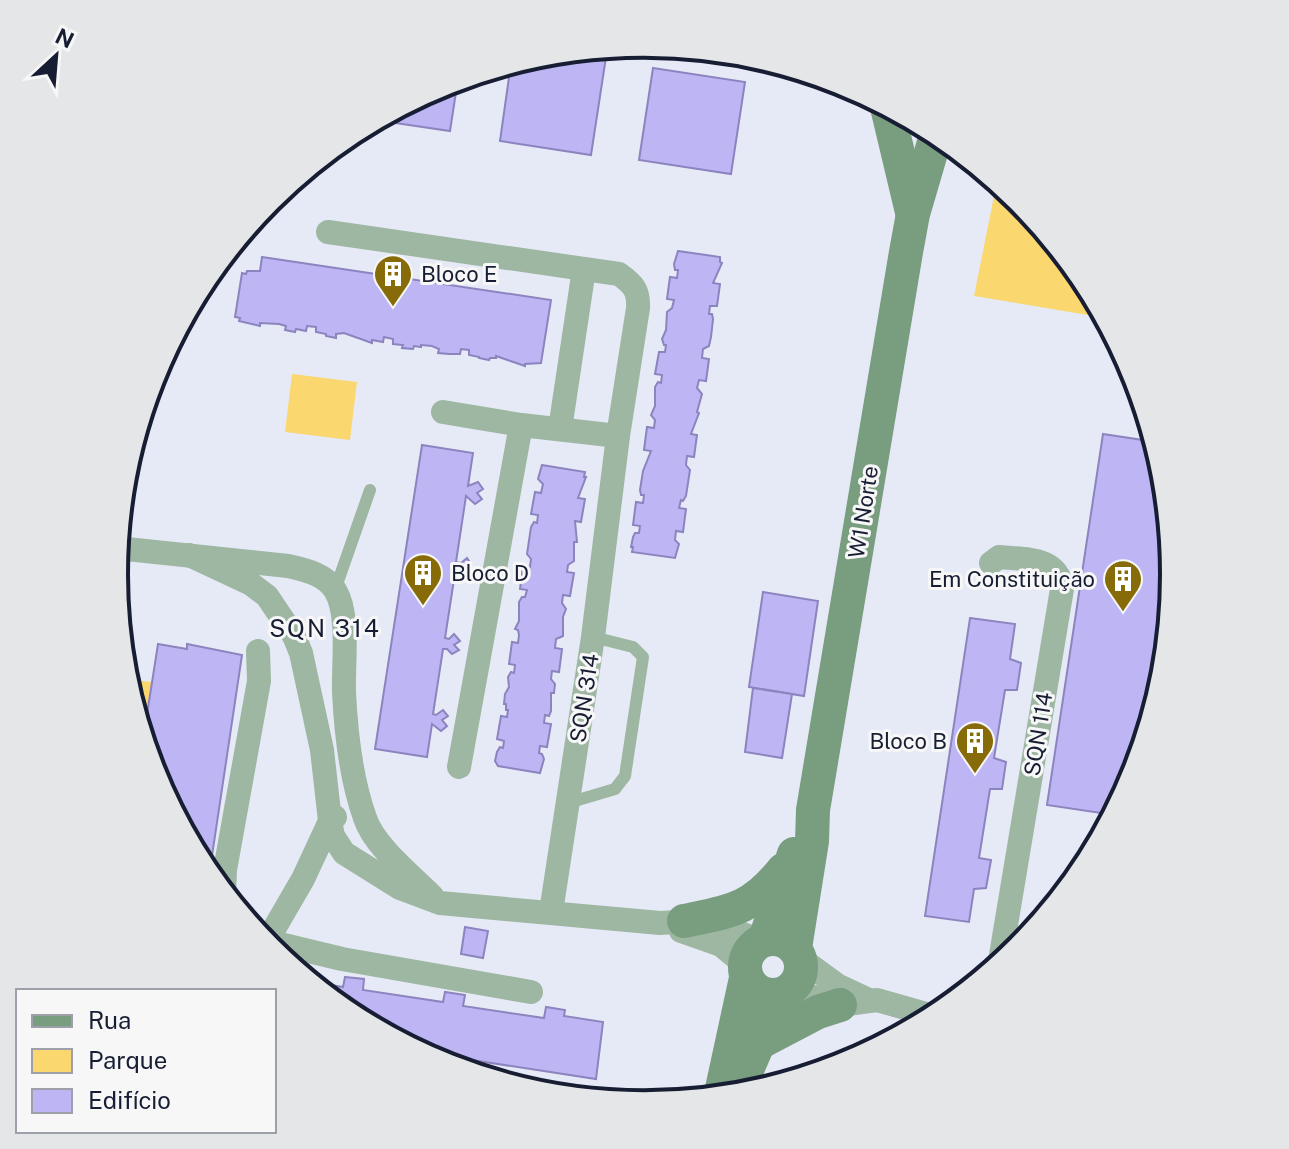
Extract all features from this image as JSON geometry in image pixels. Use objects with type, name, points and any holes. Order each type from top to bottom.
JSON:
[{"type":"street","name":"W1 Norte","points":[[896,124],[913,214]]},
{"type":"street","name":"W1 Norte","points":[[725,1085],[772,964],[812,841],[813,810],[913,214],[933,146]]},
{"type":"street","name":"SQN 314","points":[[328,232],[619,274],[637,290],[638,308],[618,436],[593,637],[551,912]]},
{"type":"street","points":[[560,429],[584,269]]},
{"type":"street","points":[[443,412],[618,436]]},
{"type":"street","points":[[459,767],[521,425]]},
{"type":"street","points":[[129,549],[288,566],[311,571],[327,580],[335,590],[343,616],[348,745],[365,820],[373,833],[440,903]]},
{"type":"street","points":[[189,555],[251,584],[267,596],[294,636],[301,653],[322,750],[333,836],[344,853],[400,888],[440,903],[728,927],[772,964],[854,1003],[916,1013]]},
{"type":"street","name":"SQN 114","points":[[991,563],[999,557],[1046,564],[1056,569],[1062,589],[1002,947]]},
{"type":"street","points":[[267,596],[288,566]]},
{"type":"street","points":[[225,875],[259,681],[258,651]]},
{"type":"street","points":[[322,750],[348,745]]},
{"type":"street","points":[[270,930],[303,879],[330,821],[361,800]]},
{"type":"street","name":"W1 Norte","points":[[743,1081],[757,1044],[793,856],[813,810]]},
{"type":"street","points":[[303,879],[373,833]]},
{"type":"street","points":[[672,922],[734,910],[754,901],[793,856]]},
{"type":"street","points":[[284,945],[342,959],[531,992]]},
{"type":"street","points":[[772,964],[837,985],[854,1003]]},
{"type":"street","points":[[757,1044],[818,1012],[854,1003]]},
{"type":"lane","points":[[335,590],[370,490]]},
{"type":"lane","points":[[568,803],[615,789],[625,776],[643,657],[633,647],[593,637]]},
{"type":"green space","points":[[994,195],[1054,260],[1092,316],[974,296]]},
{"type":"green space","points":[[292,374],[357,382],[350,440],[285,432]]},
{"type":"green space","points":[[139,681],[160,683],[153,735]]},
{"type":"building","points":[[606,59],[591,155],[500,141],[509,77],[577,62]]},
{"type":"building","points":[[653,68],[745,82],[731,174],[639,160]]},
{"type":"building","points":[[456,94],[450,131],[394,123]]},
{"type":"building","points":[[678,251],[720,257],[722,263],[713,283],[720,284],[717,306],[710,306],[709,314],[713,319],[711,337],[709,346],[703,349],[702,358],[709,359],[706,381],[699,380],[697,388],[702,394],[691,434],[697,435],[694,457],[687,456],[686,465],[690,470],[686,496],[679,508],[686,509],[683,532],[676,531],[675,540],[679,544],[675,558],[632,552],[631,547],[635,533],[639,533],[640,526],[633,525],[636,502],[643,503],[644,495],[640,490],[651,451],[644,450],[647,427],[654,428],[655,420],[651,415],[655,406],[655,387],[658,382],[661,383],[662,375],[655,374],[659,352],[665,352],[666,345],[662,339],[667,312],[674,300],[667,299],[670,277],[677,278],[678,270],[675,270],[674,264]]},
{"type":"building","name":"Bloco E","points":[[262,257],[551,300],[541,363],[525,366],[496,356],[489,360],[479,358],[469,355],[469,350],[461,349],[460,354],[438,353],[439,349],[432,346],[402,348],[403,345],[393,344],[393,339],[384,337],[383,342],[372,340],[372,343],[344,333],[336,334],[336,338],[326,336],[316,332],[316,327],[307,326],[306,331],[296,329],[295,332],[285,330],[286,326],[279,324],[260,323],[260,326],[239,321],[240,318],[235,317],[242,273],[260,271]]},
{"type":"building","name":"Em Constituição","points":[[1103,434],[1143,440],[1157,507],[1161,574],[1157,642],[1143,708],[1134,741],[1103,813],[1047,805]]},
{"type":"building","name":"Bloco D","points":[[422,445],[473,453],[468,486],[478,482],[483,489],[477,493],[482,499],[475,504],[466,496],[456,562],[461,563],[467,558],[471,564],[466,569],[470,574],[463,580],[458,572],[455,573],[445,638],[449,639],[454,634],[460,641],[454,645],[459,650],[452,654],[443,649],[433,714],[443,710],[448,716],[442,720],[447,726],[441,731],[432,724],[427,757],[375,749]]},
{"type":"building","points":[[542,465],[585,472],[586,477],[578,498],[585,499],[581,522],[575,521],[577,542],[574,542],[574,561],[568,565],[567,572],[574,573],[570,596],[563,595],[562,603],[566,609],[563,636],[556,639],[555,648],[562,649],[559,672],[552,671],[554,693],[551,693],[551,711],[549,716],[545,715],[544,723],[551,724],[547,747],[540,746],[539,753],[544,759],[540,773],[498,766],[495,761],[500,747],[503,748],[504,741],[497,739],[501,716],[507,717],[505,694],[509,687],[508,677],[511,672],[514,673],[515,665],[509,664],[512,642],[518,643],[518,630],[515,629],[519,621],[519,602],[527,590],[520,589],[523,566],[530,567],[531,559],[527,554],[531,527],[534,522],[537,523],[538,515],[531,514],[535,492],[541,493],[543,484],[538,479]]},
{"type":"building","points":[[763,592],[818,601],[804,696],[749,687]]},
{"type":"building","name":"Bloco B","points":[[970,618],[1015,624],[1010,659],[1021,663],[1017,690],[1005,690],[994,758],[1006,762],[1002,789],[990,789],[979,858],[991,860],[986,888],[974,889],[969,922],[925,916]]},
{"type":"building","points":[[158,644],[187,649],[187,644],[242,655],[212,856],[167,772],[147,713]]},
{"type":"building","points":[[753,688],[792,694],[782,758],[745,752]]},
{"type":"building","points":[[465,927],[488,931],[483,958],[461,954]]},
{"type":"building","points":[[345,977],[364,979],[363,990],[443,1002],[445,992],[465,995],[463,1006],[544,1018],[546,1007],[565,1010],[564,1016],[603,1022],[596,1079],[465,1059],[386,1022],[331,985],[343,987]]},
{"type":"place","name":"Bloco E","points":[[393,308]]},
{"type":"place","name":"Bloco D","points":[[423,607]]},
{"type":"place","name":"Em Constituição","points":[[1123,613]]},
{"type":"place","name":"Bloco B","points":[[975,775]]},
{"type":"district","name":"SQN 314","points":[[325,629]]}]
